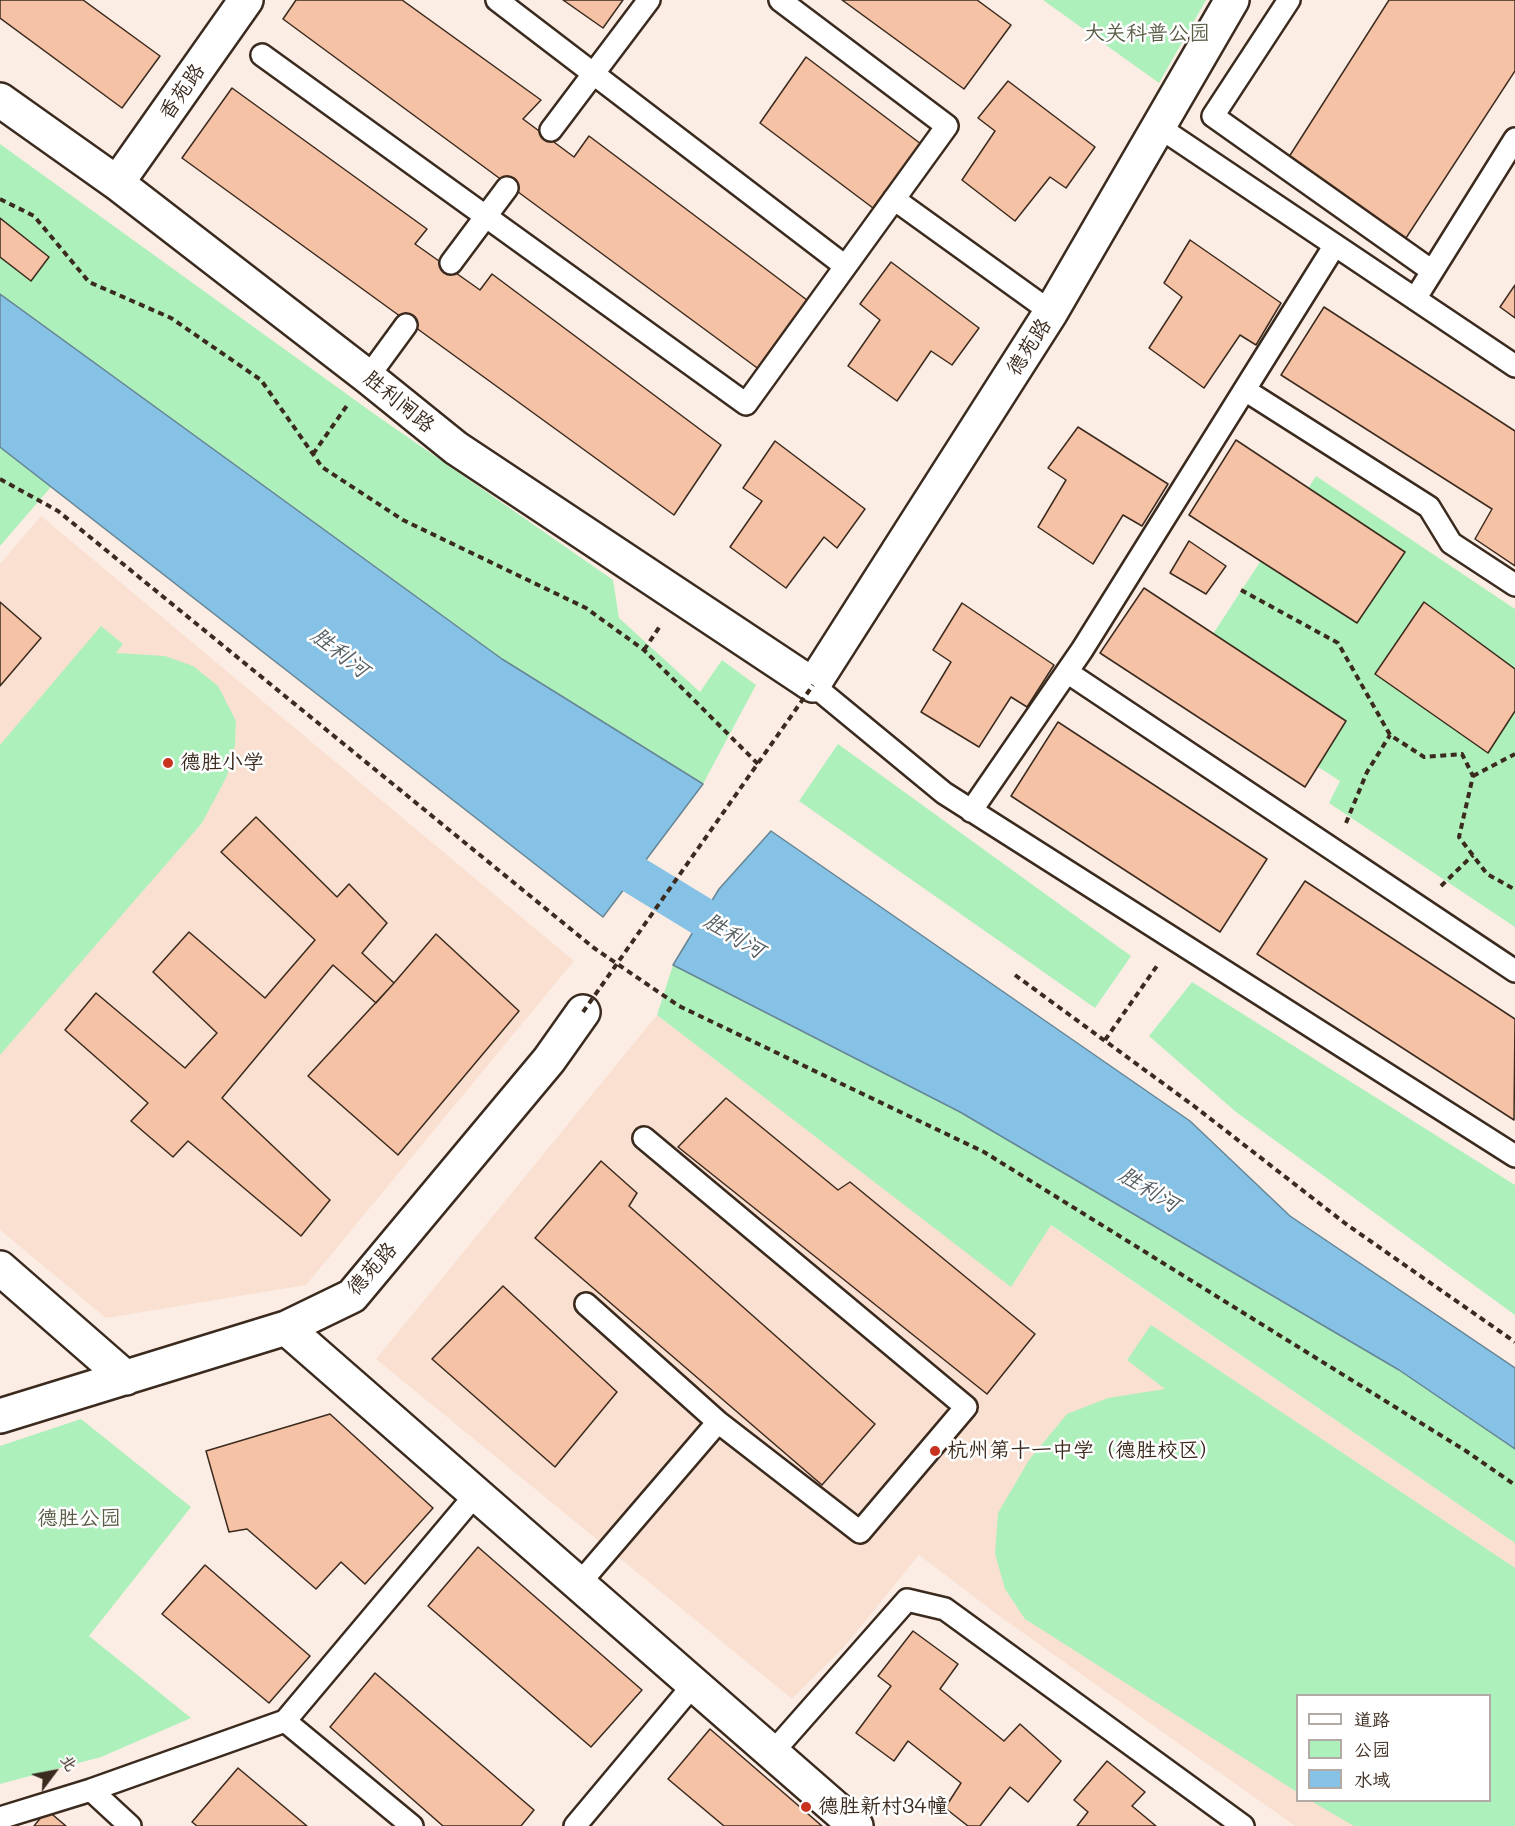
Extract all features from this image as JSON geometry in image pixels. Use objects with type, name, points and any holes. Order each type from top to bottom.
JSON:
[{"type":"street","name":"香苑路","points":[[117,183],[246,0]]},
{"type":"street","name":"德苑路","points":[[813,685],[1051,312],[1232,0]]},
{"type":"street","name":"胜利闸路","points":[[0,100],[117,183],[456,447],[813,685]]},
{"type":"street","name":"德苑路","points":[[0,1416],[286,1328],[352,1296],[549,1060],[583,1012]]},
{"type":"street","points":[[0,1268],[126,1378]]},
{"type":"street","points":[[286,1328],[856,1826]]},
{"type":"lane","points":[[497,0],[845,266]]},
{"type":"lane","points":[[551,130],[649,0]]},
{"type":"lane","points":[[262,55],[746,404],[947,126],[780,0]]},
{"type":"lane","points":[[1289,0],[1213,116],[1432,271]]},
{"type":"lane","points":[[1159,127],[1515,366]]},
{"type":"lane","points":[[1415,299],[1515,139]]},
{"type":"lane","points":[[451,263],[507,188]]},
{"type":"lane","points":[[894,199],[1051,312]]},
{"type":"lane","points":[[971,811],[1066,672],[1335,245]]},
{"type":"lane","points":[[368,377],[406,325]]},
{"type":"lane","points":[[1245,390],[1429,507],[1451,543],[1515,585]]},
{"type":"lane","points":[[1066,672],[1515,971]]},
{"type":"lane","points":[[813,685],[944,793],[1515,1156]]},
{"type":"lane","points":[[586,1304],[718,1422],[860,1532],[966,1407],[644,1138]]},
{"type":"lane","points":[[579,1584],[718,1422]]},
{"type":"lane","points":[[0,1818],[91,1790],[285,1721],[476,1494]]},
{"type":"lane","points":[[772,1753],[907,1600],[945,1609],[1243,1826]]},
{"type":"lane","points":[[575,1826],[694,1684]]},
{"type":"lane","points":[[285,1721],[412,1826]]},
{"type":"lane","points":[[91,1790],[130,1826]]},
{"type":"path","points":[[0,199],[34,216],[89,282],[171,318],[261,380],[322,467],[403,520],[586,608],[644,650],[758,764]]},
{"type":"path","points":[[313,454],[368,377]]},
{"type":"path","points":[[0,479],[58,511],[594,948],[680,1006],[984,1152],[1466,1451],[1515,1485]]},
{"type":"path","points":[[1241,590],[1338,643],[1390,735],[1424,757],[1462,754],[1473,776],[1459,837],[1487,874],[1515,887]]},
{"type":"path","points":[[583,1012],[813,685]]},
{"type":"path","points":[[1335,851],[1367,772],[1390,735]]},
{"type":"path","points":[[1473,776],[1515,754]]},
{"type":"path","points":[[1419,907],[1473,855]]},
{"type":"path","points":[[1105,1040],[1175,940]]},
{"type":"path","points":[[1015,975],[1194,1106],[1346,1224],[1515,1342]]},
{"type":"shaded area","name":"德胜小学","points":[[41,516],[574,961],[306,1285],[106,1318],[0,1230],[0,564]]},
{"type":"shaded area","name":"杭州第十一中学（德胜校区）","points":[[657,1015],[1011,1286],[1050,1225],[1515,1543],[1515,1826],[1295,1826],[1002,1618],[919,1555],[844,1647],[792,1699],[376,1359]]},
{"type":"green space","name":"大关科普公园","points":[[1043,0],[1206,0],[1159,83]]},
{"type":"green space","points":[[0,144],[373,413],[613,580],[619,618],[700,692],[722,660],[756,685],[703,784],[502,659],[0,294]]},
{"type":"green space","points":[[0,447],[51,487],[0,546]]},
{"type":"green space","points":[[1316,476],[1515,609],[1515,927],[1329,803],[1340,781],[1183,680]]},
{"type":"green space","points":[[101,626],[123,644],[116,653],[165,656],[193,666],[218,686],[236,721],[235,745],[227,776],[202,823],[0,1055],[0,745]]},
{"type":"green space","points":[[838,744],[1131,956],[1095,1008],[799,801]]},
{"type":"green space","points":[[673,965],[960,1112],[1399,1370],[1515,1449],[1515,1543],[1051,1225],[1011,1287],[657,1015]]},
{"type":"green space","points":[[1192,982],[1515,1185],[1515,1315],[1236,1112],[1149,1036]]},
{"type":"green space","points":[[1151,1325],[1515,1568],[1515,1826],[1354,1826],[1313,1802],[1491,1802],[1491,1694],[1296,1694],[1296,1791],[1025,1619],[1005,1589],[995,1554],[998,1513],[1029,1460],[1067,1414],[1108,1398],[1165,1389],[1127,1360]]},
{"type":"green space","name":"德胜公园","points":[[81,1419],[191,1507],[89,1636],[191,1718],[101,1757],[0,1784],[0,1446]]},
{"type":"water","points":[[0,294],[502,659],[703,784],[603,917],[0,447]]},
{"type":"water","points":[[771,831],[1190,1121],[1290,1216],[1515,1368],[1515,1449],[1399,1370],[960,1112],[673,965],[719,889]]},
{"type":"building","points":[[0,0],[83,0],[160,56],[122,108],[0,18]]},
{"type":"building","points":[[296,0],[402,0],[541,100],[523,119],[574,157],[589,136],[811,303],[760,370],[283,19]]},
{"type":"building","points":[[563,0],[623,0],[603,28]]},
{"type":"building","points":[[842,0],[977,0],[1011,25],[964,89]]},
{"type":"building","points":[[1389,0],[1515,0],[1515,71],[1406,238],[1287,160]]},
{"type":"building","points":[[806,57],[921,144],[873,208],[760,123]]},
{"type":"building","points":[[1008,81],[1095,147],[1066,188],[1050,177],[1015,221],[962,180],[995,131],[978,118]]},
{"type":"building","points":[[232,88],[427,229],[415,244],[480,290],[492,274],[721,445],[674,515],[182,158]]},
{"type":"building","points":[[0,218],[49,257],[31,281],[0,257]]},
{"type":"building","points":[[1190,240],[1281,303],[1256,345],[1240,335],[1204,388],[1149,348],[1182,297],[1164,283]]},
{"type":"building","points":[[891,262],[979,328],[952,365],[931,351],[897,401],[848,366],[880,320],[860,304]]},
{"type":"building","points":[[1515,285],[1515,318],[1500,307]]},
{"type":"building","points":[[1324,307],[1515,431],[1515,566],[1475,539],[1492,509],[1281,375]]},
{"type":"building","points":[[1078,427],[1168,484],[1142,526],[1123,515],[1093,564],[1038,527],[1066,480],[1048,468]]},
{"type":"building","points":[[1236,440],[1405,552],[1357,623],[1189,515]]},
{"type":"building","points":[[775,441],[865,509],[837,548],[824,537],[786,588],[730,547],[762,501],[743,488]]},
{"type":"building","points":[[1189,541],[1226,566],[1206,594],[1170,573]]},
{"type":"building","points":[[1144,588],[1346,721],[1305,787],[1100,653]]},
{"type":"building","points":[[0,602],[41,638],[0,686]]},
{"type":"building","points":[[1424,602],[1515,669],[1515,711],[1488,753],[1375,674]]},
{"type":"building","points":[[962,603],[1054,665],[1027,707],[1011,697],[979,747],[921,712],[951,662],[933,650]]},
{"type":"building","points":[[1058,722],[1267,859],[1220,932],[1011,796]]},
{"type":"building","points":[[256,817],[337,897],[349,884],[387,923],[362,953],[394,983],[376,1003],[333,965],[222,1098],[330,1200],[301,1236],[188,1141],[173,1157],[131,1121],[148,1103],[65,1030],[96,993],[185,1068],[217,1033],[153,972],[189,932],[265,998],[315,940],[221,852]]},
{"type":"building","points":[[1305,881],[1515,1019],[1514,1120],[1257,954]]},
{"type":"building","points":[[436,934],[519,1011],[398,1155],[308,1076]]},
{"type":"building","points":[[726,1098],[838,1190],[850,1182],[1035,1334],[987,1394],[678,1147]]},
{"type":"building","points":[[601,1161],[637,1193],[629,1206],[875,1424],[822,1485],[535,1238]]},
{"type":"building","points":[[503,1286],[617,1392],[555,1467],[432,1359]]},
{"type":"building","points":[[330,1414],[433,1508],[365,1584],[341,1562],[316,1589],[247,1529],[229,1532],[206,1451]]},
{"type":"building","points":[[478,1547],[642,1690],[591,1747],[428,1606]]},
{"type":"building","points":[[205,1565],[310,1656],[269,1703],[162,1614]]},
{"type":"building","points":[[913,1631],[958,1664],[940,1689],[1004,1741],[1020,1724],[1061,1761],[1028,1802],[1010,1787],[980,1826],[968,1826],[945,1808],[961,1783],[908,1741],[894,1761],[856,1733],[891,1686],[878,1676]]},
{"type":"building","points":[[375,1673],[534,1810],[521,1826],[443,1826],[330,1727]]},
{"type":"building","points":[[710,1729],[822,1826],[724,1826],[668,1779]]},
{"type":"building","points":[[1107,1761],[1145,1792],[1132,1806],[1156,1826],[1077,1826],[1088,1812],[1074,1800]]},
{"type":"building","points":[[238,1768],[307,1826],[197,1826],[192,1822]]},
{"type":"building","points":[[47,1810],[66,1826],[34,1826]]},
{"type":"waterway","name":"胜利河","points":[[592,846],[613,862],[747,944]]},
{"type":"place","name":"德胜小学","points":[[168,763]]},
{"type":"place","name":"杭州第十一中学（德胜校区）","points":[[935,1451]]},
{"type":"place","name":"德胜新村34幢","points":[[806,1807]]}]
